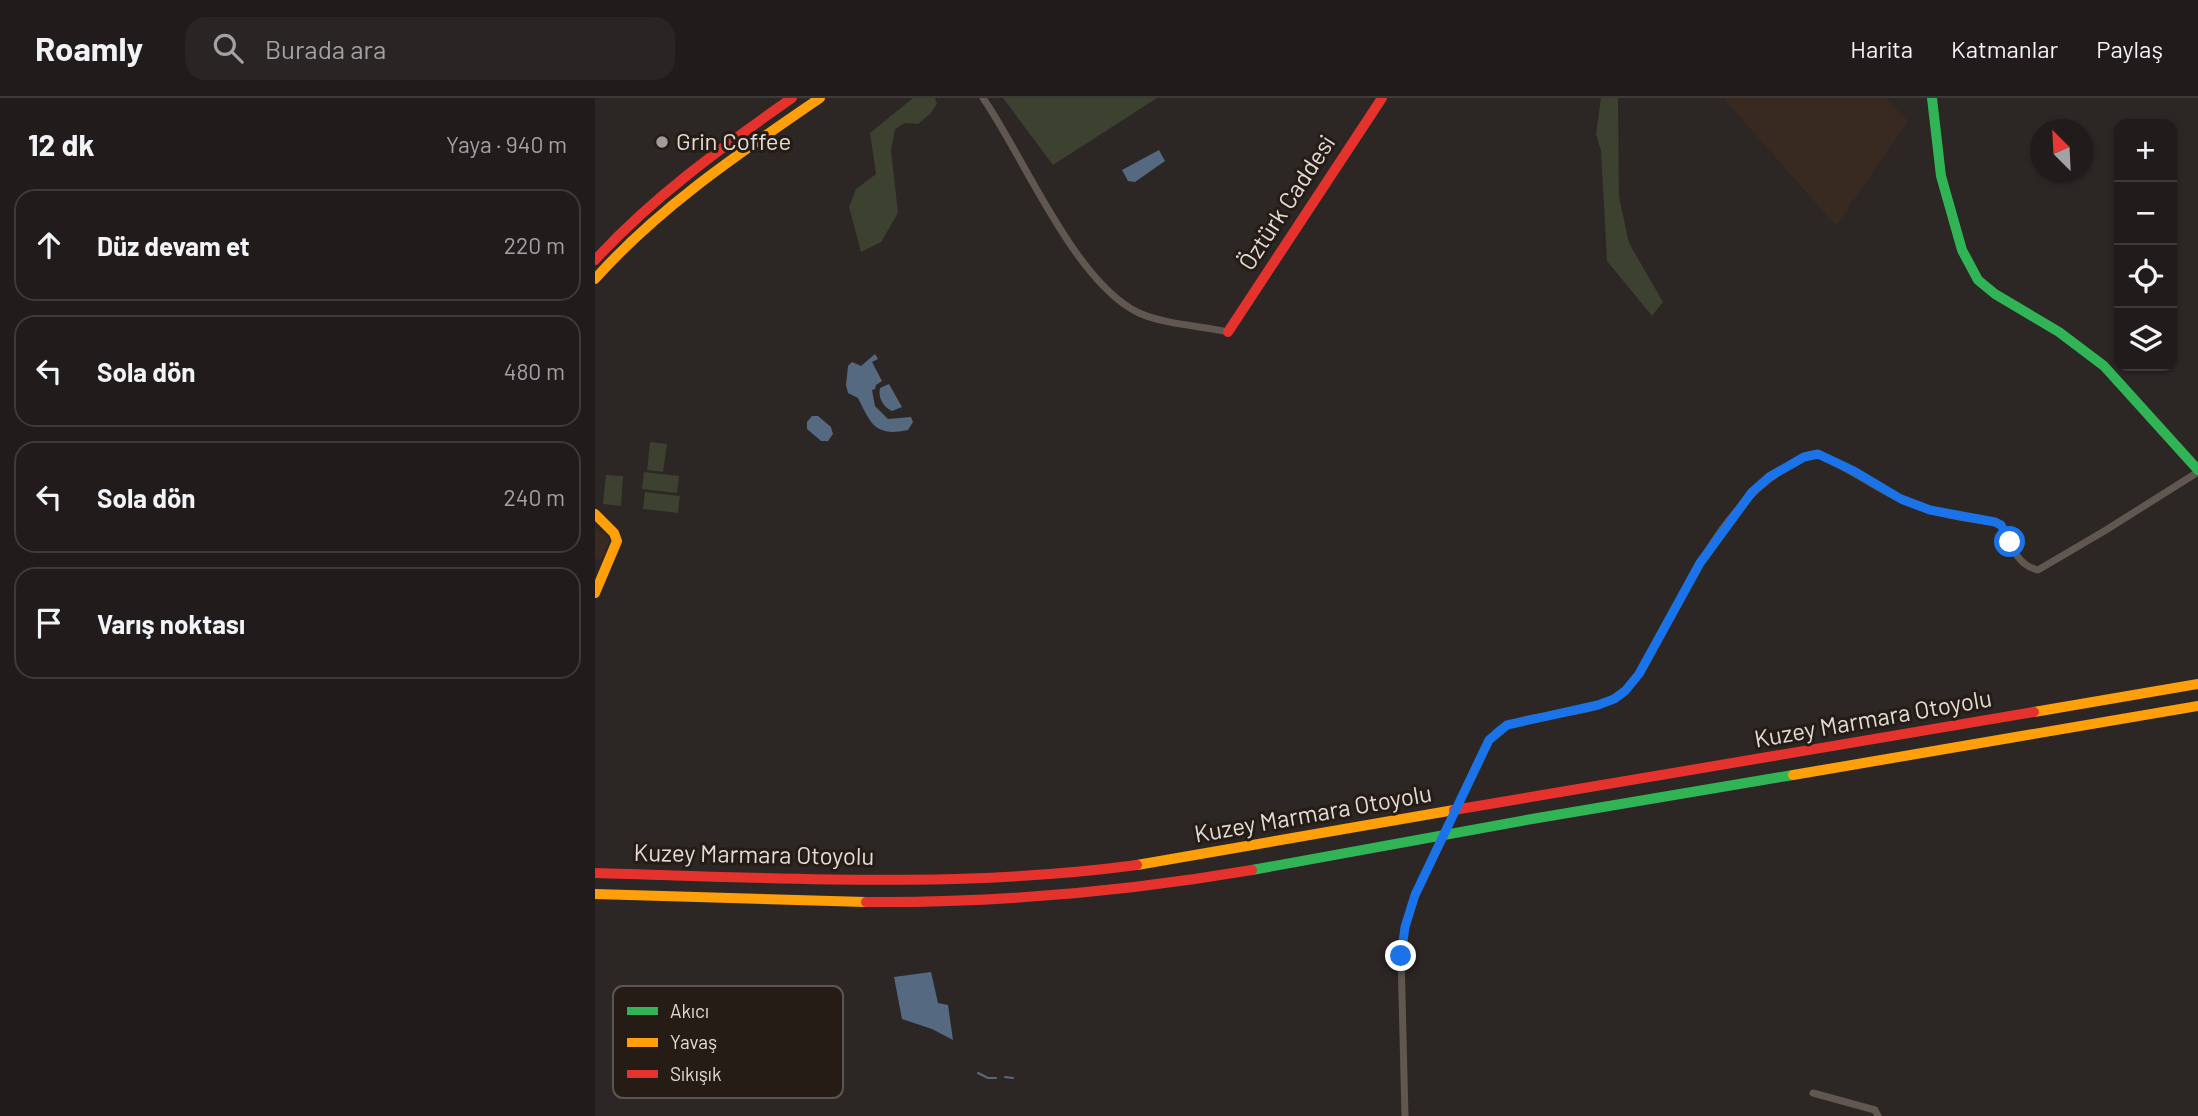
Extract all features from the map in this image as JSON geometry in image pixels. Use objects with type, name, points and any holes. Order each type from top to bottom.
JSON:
[{"type":"main road","points":[[595,260],[610,242],[668,190],[792,98]]},
{"type":"main road","points":[[595,279],[665,209],[724,163],[820,98]]},
{"type":"main road","name":"Öztürk Caddesi","points":[[1228,332],[1382,98]]},
{"type":"main road","points":[[1932,98],[1941,176],[1962,250],[1979,280],[1995,294],[2059,332],[2104,366],[2198,471]]},
{"type":"main road","points":[[763,119],[773,129]]},
{"type":"main road","points":[[595,514],[614,533],[618,541],[595,593]]},
{"type":"main road","name":"Kuzey Marmara Otoyolu","points":[[595,873],[945,880],[1034,877],[1126,867],[1229,852],[1511,800],[2198,684]]},
{"type":"main road","name":"Kuzey Marmara Otoyolu","points":[[595,894],[947,902],[1028,899],[1132,888],[1233,873],[2198,706]]},
{"type":"street","points":[[983,98],[1081,259],[1108,291],[1122,303],[1143,314],[1228,332]]},
{"type":"street","points":[[1405,1116],[1401,956],[1405,927],[1415,895],[1489,740],[1507,725],[1598,705],[1625,691],[1639,674],[1700,563],[1752,492],[1769,477],[1804,457],[1818,454],[1854,471],[1901,499],[1930,510],[2001,525],[2021,562],[2038,570],[2198,471]]},
{"type":"street","points":[[1813,1093],[1875,1110],[1878,1116]]},
{"type":"shaded area","points":[[1723,98],[1886,98],[1908,121],[1836,226]]},
{"type":"shaded area","points":[[595,526],[610,540],[601,561],[595,558]]},
{"type":"green space","points":[[913,98],[935,98],[937,104],[918,124],[905,123],[895,129],[891,150],[898,213],[881,242],[861,252],[849,207],[856,189],[876,174],[870,133]]},
{"type":"green space","points":[[1003,98],[1157,98],[1053,165]]},
{"type":"green space","points":[[1601,98],[1618,98],[1619,197],[1629,243],[1663,302],[1652,316],[1607,261],[1601,151],[1596,134]]},
{"type":"green space","points":[[650,442],[667,444],[663,472],[647,470]]},
{"type":"green space","points":[[644,472],[679,476],[677,493],[642,489]]},
{"type":"green space","points":[[606,475],[623,476],[621,506],[603,504]]},
{"type":"green space","points":[[645,492],[680,496],[678,513],[643,509]]},
{"type":"water","points":[[1159,150],[1165,161],[1135,182],[1128,181],[1122,170]]},
{"type":"water","points":[[875,354],[878,359],[872,362],[882,381],[872,390],[875,406],[888,419],[911,417],[913,422],[908,430],[881,430],[871,421],[858,398],[848,393],[848,366],[852,362],[861,366]]},
{"type":"water","points":[[889,384],[902,407],[892,411],[884,405],[880,395],[880,388]]},
{"type":"water","points":[[812,416],[818,416],[831,427],[833,434],[828,441],[821,441],[807,429],[807,422]]},
{"type":"water","points":[[931,972],[938,1003],[948,1005],[953,1040],[932,1029],[902,1019],[894,977]]},
{"type":"waterway","points":[[978,1073],[988,1078],[996,1078]]},
{"type":"waterway","points":[[1005,1077],[1013,1078]]},
{"type":"traffic: fast","points":[[1932,98],[1941,176],[1962,250],[1978,280],[1995,294],[2059,332],[2104,366],[2198,470]]},
{"type":"traffic: fast","points":[[1252,870],[1793,775]]},
{"type":"traffic: slow","points":[[595,279],[674,204],[731,160],[820,98]]},
{"type":"traffic: slow","points":[[595,514],[614,533],[617,541],[595,593]]},
{"type":"traffic: slow","points":[[2034,712],[2198,684]]},
{"type":"traffic: slow","points":[[1793,775],[2198,706]]},
{"type":"traffic: slow","points":[[1137,865],[1454,810]]},
{"type":"traffic: slow","points":[[595,894],[866,902]]},
{"type":"traffic: jam","points":[[595,260],[664,194],[792,98]]},
{"type":"traffic: jam","points":[[1228,332],[1382,98]]},
{"type":"traffic: jam","points":[[1454,810],[2034,712]]},
{"type":"traffic: jam","points":[[595,873],[799,879],[934,879],[1002,877],[1137,865]]},
{"type":"traffic: jam","points":[[866,902],[963,901],[1060,895],[1252,870]]},
{"type":"place","name":"Grin Coffee","points":[[662,142]]},
{"type":"route","points":[[1401,956],[1405,927],[1415,895],[1489,740],[1507,725],[1598,705],[1625,691],[1639,674],[1700,563],[1752,492],[1769,477],[1804,457],[1818,454],[1854,471],[1901,499],[1930,510],[1995,522],[2001,525],[2010,542]]}]
